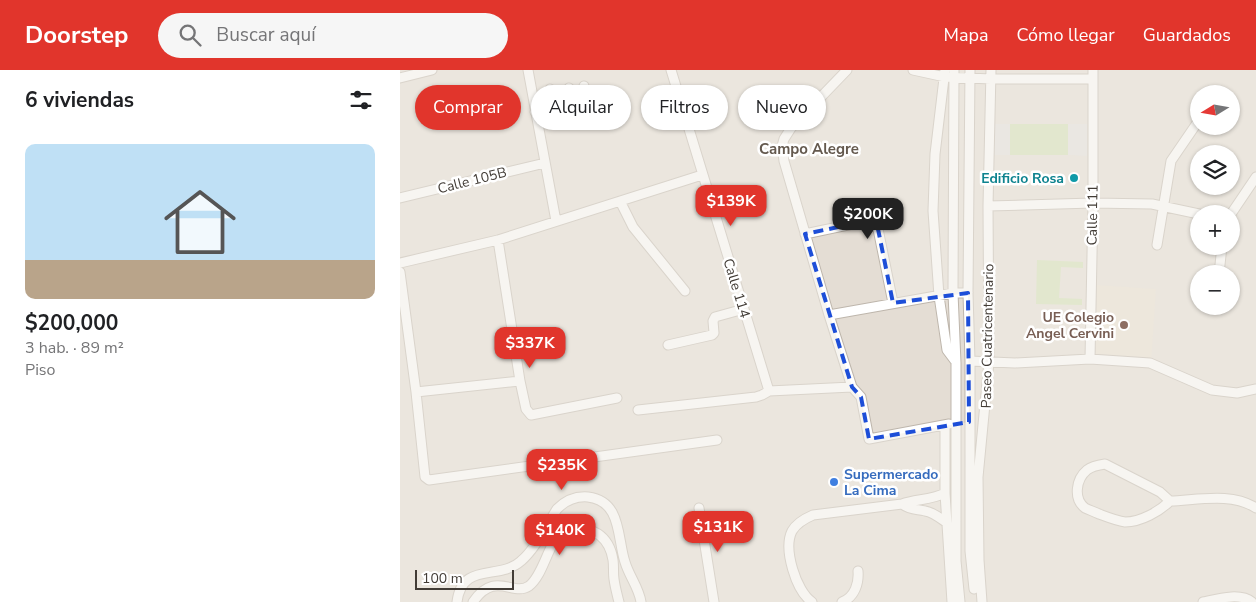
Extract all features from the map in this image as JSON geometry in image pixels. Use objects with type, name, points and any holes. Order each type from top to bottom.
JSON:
[{"type":"street","points":[[400,78],[432,70]]},
{"type":"street","points":[[528,70],[531,88]]},
{"type":"street","name":"Calle 114","points":[[671,70],[769,391]]},
{"type":"street","points":[[847,70],[791,128],[782,146],[784,161],[829,315],[852,387],[861,397],[869,438],[969,422]]},
{"type":"street","points":[[913,70],[950,74],[991,75],[1092,74]]},
{"type":"street","points":[[950,74],[952,293],[956,363],[956,561],[960,602]]},
{"type":"street","points":[[950,74],[935,154],[933,211],[939,296],[947,350],[956,363]]},
{"type":"street","name":"Paseo Cuatricentenario","points":[[970,74],[968,292],[970,551],[978,600]]},
{"type":"street","name":"Calle 111","points":[[1090,359],[1093,202],[1092,74]]},
{"type":"street","name":"Paseo Cuatricentenario","points":[[978,600],[978,477],[989,362],[988,206],[991,75]]},
{"type":"street","points":[[539,130],[556,221]]},
{"type":"street","points":[[1157,245],[1172,162],[1190,134]]},
{"type":"street","name":"Calle 105B","points":[[400,198],[545,162]]},
{"type":"street","points":[[400,264],[498,240],[702,175]]},
{"type":"street","points":[[1237,205],[1256,177]]},
{"type":"street","points":[[620,200],[633,227],[685,291]]},
{"type":"street","points":[[988,206],[1093,202],[1152,204],[1190,212]]},
{"type":"street","points":[[805,234],[862,222],[872,224],[878,229],[893,303]]},
{"type":"street","points":[[498,240],[520,381],[526,409],[530,415],[617,398]]},
{"type":"street","points":[[400,272],[425,477],[429,480],[717,440]]},
{"type":"street","points":[[829,315],[952,293],[968,292]]},
{"type":"street","points":[[668,345],[712,335],[714,334],[713,321],[715,316],[744,309]]},
{"type":"street","points":[[970,360],[989,362],[1090,359],[1150,363],[1212,390],[1237,393],[1256,389]]},
{"type":"street","points":[[416,392],[520,381]]},
{"type":"street","points":[[638,410],[756,397],[762,396],[769,391],[852,387]]},
{"type":"street","points":[[945,425],[945,493],[952,602]]},
{"type":"street","points":[[1170,501],[1160,492],[1105,464],[1097,465],[1086,471],[1080,479],[1076,490],[1079,500],[1085,508],[1126,522],[1154,513],[1170,501],[1236,499],[1247,502],[1256,508]]},
{"type":"street","points":[[812,602],[799,588],[792,570],[789,541],[792,530],[805,519],[813,515],[902,504],[945,493]]},
{"type":"street","points":[[457,602],[461,587],[470,578],[488,571],[508,569],[521,561],[562,504],[579,497],[598,499],[610,507],[614,514],[622,555],[641,602]]},
{"type":"street","points":[[902,504],[909,509],[926,511],[939,516],[947,522]]},
{"type":"street","points":[[699,508],[714,602]]},
{"type":"street","points":[[473,602],[478,595],[490,587],[500,585],[521,589],[528,586],[534,580],[553,543],[568,528],[589,528],[602,536],[611,549],[614,562],[614,579],[619,602]]},
{"type":"street","points":[[533,546],[548,555]]},
{"type":"street","points":[[842,602],[847,600],[856,590],[859,579],[858,571]]},
{"type":"street","points":[[952,602],[958,583]]},
{"type":"street","points":[[1203,602],[1234,597],[1247,598],[1252,602]]},
{"type":"highlighted area","points":[[862,222],[878,229],[893,303],[968,293],[969,422],[869,439],[861,397],[852,387],[805,234]]},
{"type":"shaded area","points":[[400,70],[1256,70],[1256,602],[400,602]]},
{"type":"shaded area","points":[[993,124],[1010,124],[1010,155],[992,155]]},
{"type":"shaded area","points":[[1068,124],[1087,124],[1087,156],[1068,155]]},
{"type":"shaded area","name":"UE Colegio Angel Cervini","points":[[1097,285],[1156,289],[1151,365],[1092,361]]},
{"type":"green space","points":[[1010,124],[1068,124],[1068,155],[1010,155]]},
{"type":"green space","points":[[1037,260],[1083,262],[1083,268],[1061,267],[1059,298],[1082,299],[1082,305],[1036,304]]},
{"type":"place","name":"Edificio Rosa","points":[[1074,178]]},
{"type":"place","name":"UE Colegio Angel Cervini","points":[[1124,325]]},
{"type":"place","name":"Supermercado La Cima","points":[[834,482]]},
{"type":"district","name":"Campo Alegre","points":[[809,149]]}]
